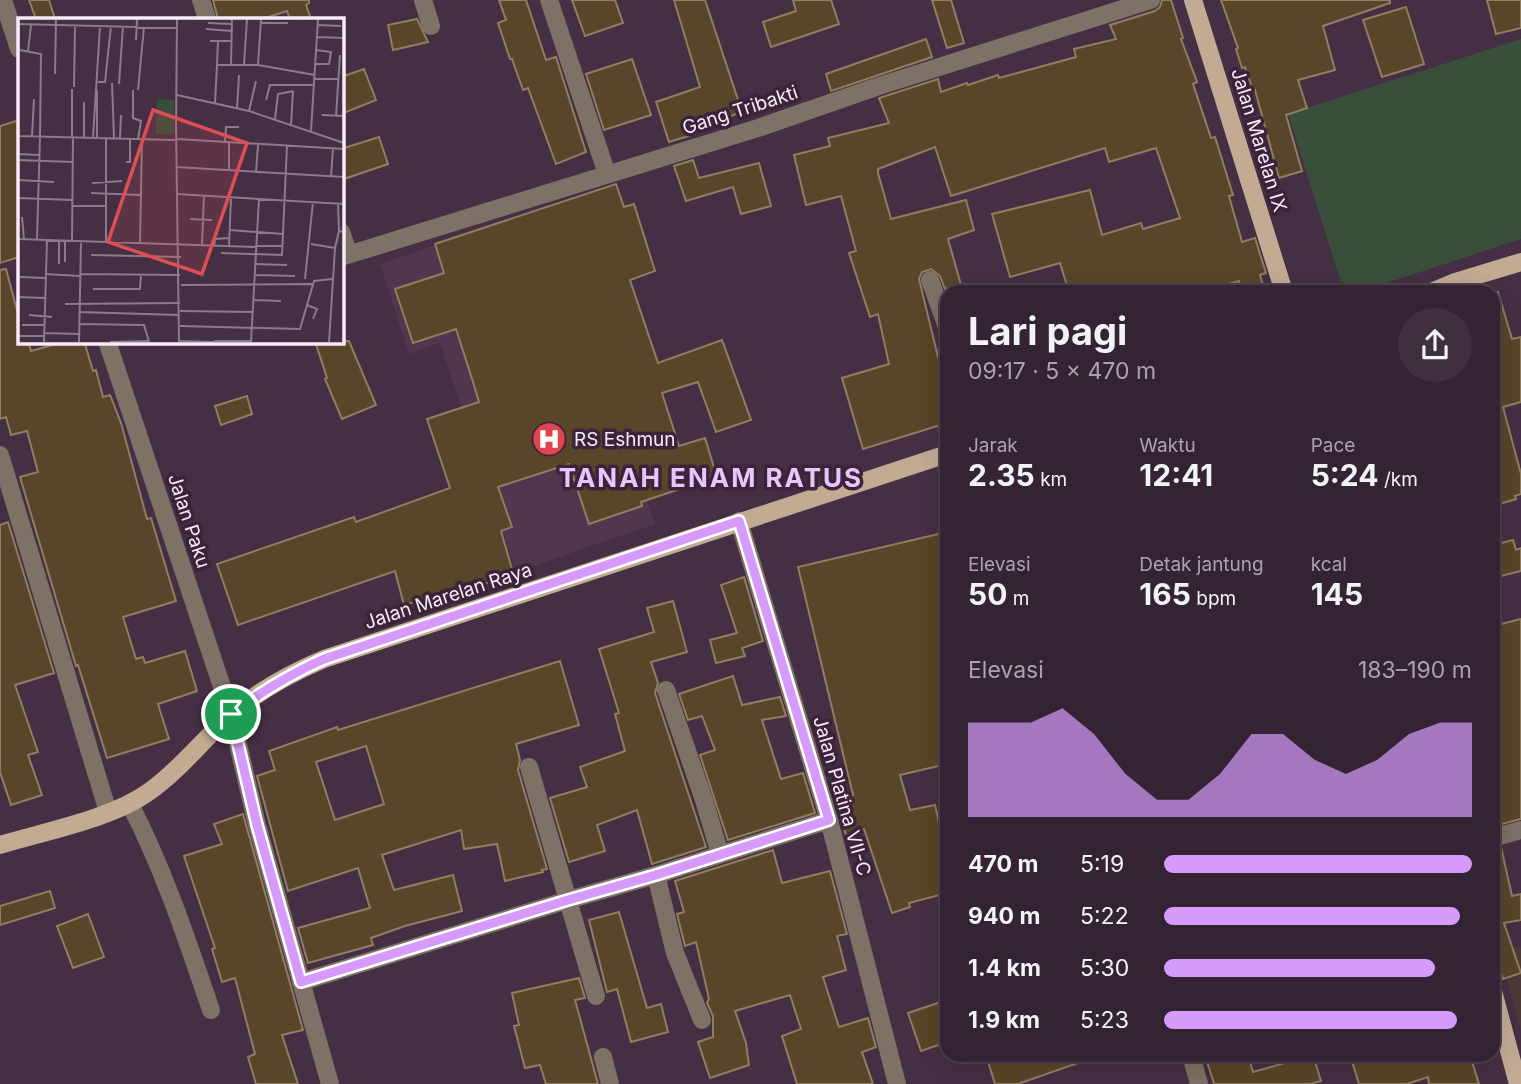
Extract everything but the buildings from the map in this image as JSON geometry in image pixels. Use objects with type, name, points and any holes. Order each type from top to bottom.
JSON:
[{"type":"main road","name":"Jalan Marelan IX","points":[[1193,0],[1282,285]]},
{"type":"main road","points":[[1445,285],[1521,262]]},
{"type":"main road","points":[[1448,285],[1455,282]]},
{"type":"main road","name":"Jalan Marelan Raya","points":[[0,845],[130,804],[165,779],[231,714],[294,672],[324,659],[940,456]]},
{"type":"main road","points":[[1500,1017],[1518,1084]]},
{"type":"street","points":[[3,0],[7,33],[18,48]]},
{"type":"street","points":[[201,0],[207,18]]},
{"type":"street","points":[[423,0],[431,26]]},
{"type":"street","points":[[549,0],[607,174]]},
{"type":"street","name":"Gang Tribakti","points":[[345,256],[758,128],[878,86],[1151,0]]},
{"type":"street","points":[[930,280],[940,308]]},
{"type":"street","name":"Jalan Paku","points":[[108,343],[231,714],[257,825],[330,1084]]},
{"type":"street","points":[[0,455],[108,812]]},
{"type":"street","name":"Jalan Platina VII-C","points":[[739,521],[829,820],[897,1084]]},
{"type":"street","points":[[666,690],[720,854]]},
{"type":"street","points":[[528,767],[596,996]]},
{"type":"street","points":[[130,804],[168,885],[211,1010]]},
{"type":"street","points":[[301,982],[829,820]]},
{"type":"street","points":[[1500,836],[1521,830]]},
{"type":"street","points":[[656,875],[675,953],[702,1020]]},
{"type":"street","points":[[603,1057],[610,1084]]},
{"type":"street","points":[[1193,1062],[1199,1084]]},
{"type":"shaded area","name":"RS Eshmun","points":[[548,206],[655,524],[516,572],[440,343],[409,354],[380,264]]},
{"type":"shaded area","points":[[1521,947],[1521,1031],[1500,954],[1500,950]]},
{"type":"green space","points":[[1521,39],[1521,239],[1380,285],[1342,285],[1288,114]]},
{"type":"place","name":"RS Eshmun","points":[[549,439]]},
{"type":"district","name":"TANAH ENAM RATUS","points":[[711,477]]},
{"type":"route","points":[[739,521],[829,820],[301,982],[257,825],[231,714],[294,672],[324,659],[739,521]]}]
